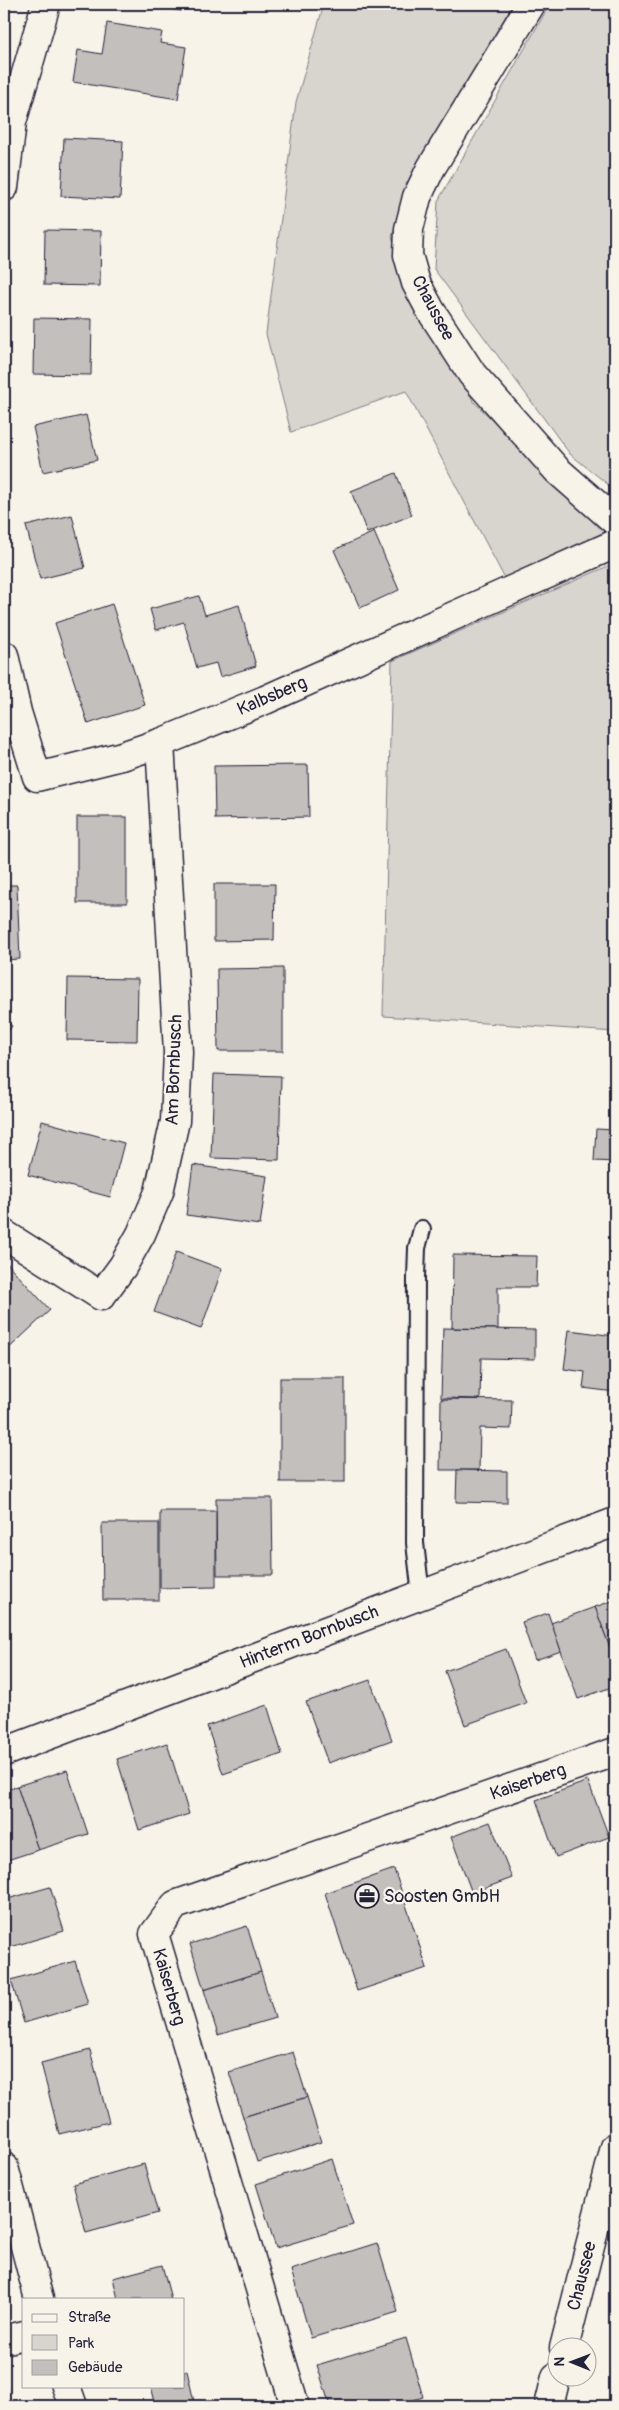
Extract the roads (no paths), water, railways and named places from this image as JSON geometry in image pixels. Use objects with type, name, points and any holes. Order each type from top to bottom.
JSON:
[{"type":"street","points":[[4,187],[12,122],[46,4]]},
{"type":"street","name":"Chaussee","points":[[530,4],[431,168],[417,197],[409,229],[408,254],[416,283],[431,311],[472,374],[557,470],[615,521]]},
{"type":"street","name":"Kalbsberg","points":[[4,655],[17,712],[37,777],[122,756],[160,743],[265,700],[615,544]]},
{"type":"street","name":"Am Bornbusch","points":[[4,1234],[101,1296],[123,1266],[141,1234],[159,1192],[176,1121],[178,1052],[160,743]]},
{"type":"street","name":"Hinterm Bornbusch","points":[[4,1752],[615,1522]]},
{"type":"street","name":"Kaiserberg","points":[[295,2406],[154,1934],[175,1905],[615,1752]]},
{"type":"street","name":"Chaussee","points":[[567,2338],[615,2147]]},
{"type":"street","points":[[4,2167],[39,2298]]},
{"type":"street","points":[[4,2340],[22,2336]]},
{"type":"street","points":[[67,2388],[73,2406]]},
{"type":"street","points":[[549,2406],[553,2388]]},
{"type":"lane","points":[[421,1595],[414,1524],[416,1277],[417,1248],[422,1229]]},
{"type":"place","name":"Soosten GmbH","points":[[367,1896]]}]
